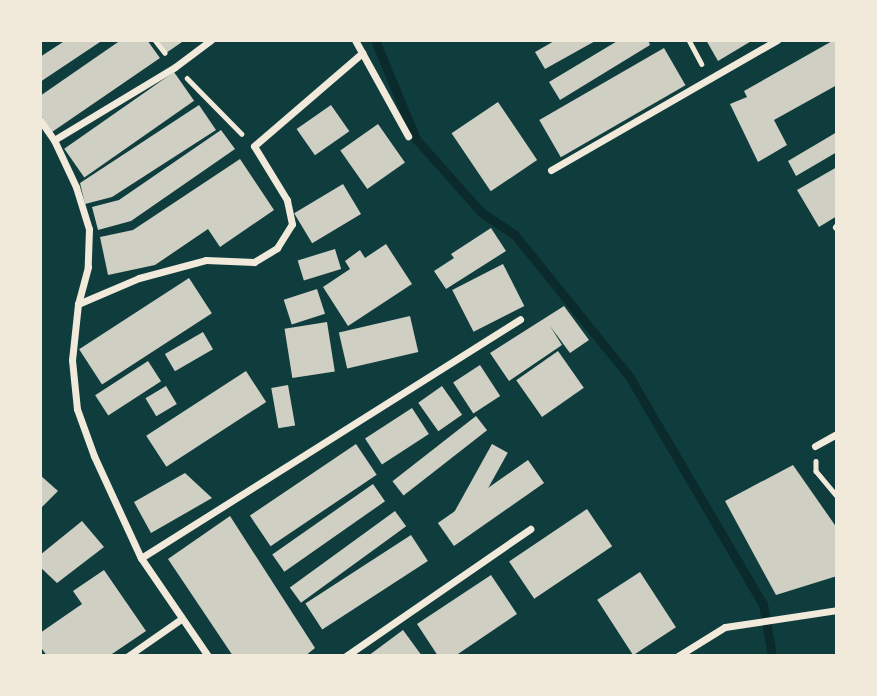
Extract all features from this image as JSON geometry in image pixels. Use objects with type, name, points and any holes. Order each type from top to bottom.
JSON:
[{"type":"street","points":[[54,140],[175,67],[211,40]]},
{"type":"street","points":[[355,40],[408,136]]},
{"type":"street","points":[[551,170],[710,81],[776,40]]},
{"type":"street","points":[[78,304],[139,278],[206,260],[254,262],[277,248],[292,224],[287,200],[254,146],[362,53]]},
{"type":"street","points":[[40,120],[54,140],[76,187],[89,229],[88,267],[78,304],[72,360],[77,409],[94,456],[141,558],[208,656]]},
{"type":"street","points":[[141,558],[520,319]]},
{"type":"street","points":[[815,446],[837,434]]},
{"type":"street","points":[[346,656],[530,529]]},
{"type":"street","points":[[678,656],[725,627],[837,610]]},
{"type":"street","points":[[128,656],[181,619]]},
{"type":"path","points":[[155,40],[175,67],[254,146]]},
{"type":"path","points":[[689,40],[710,81]]},
{"type":"path","points":[[815,446],[816,471],[837,496]]},
{"type":"building","points":[[66,40],[103,40],[40,82],[40,57]]},
{"type":"building","points":[[121,40],[147,40],[160,58],[52,132],[40,114],[40,96]]},
{"type":"building","points":[[158,40],[185,40],[166,53]]},
{"type":"building","points":[[556,40],[597,40],[545,69],[535,52]]},
{"type":"building","points":[[619,40],[648,40],[650,45],[560,100],[549,82]]},
{"type":"building","points":[[706,40],[753,40],[718,61]]},
{"type":"building","points":[[837,40],[837,85],[774,120],[787,145],[758,162],[730,104],[747,97],[744,91]]},
{"type":"building","points":[[664,48],[686,85],[561,157],[539,120]]},
{"type":"building","points":[[174,72],[194,101],[84,178],[64,149]]},
{"type":"building","points":[[498,102],[537,160],[491,191],[452,133]]},
{"type":"building","points":[[199,105],[216,130],[112,197],[85,204],[80,183]]},
{"type":"building","points":[[331,105],[349,131],[315,155],[297,129]]},
{"type":"building","points":[[378,124],[405,163],[367,189],[340,150]]},
{"type":"building","points":[[221,130],[235,149],[131,221],[98,230],[92,207],[119,200]]},
{"type":"building","points":[[837,132],[837,152],[796,176],[788,161]]},
{"type":"building","points":[[240,159],[274,210],[220,247],[208,229],[155,265],[108,275],[100,237],[133,230]]},
{"type":"building","points":[[837,167],[837,216],[819,227],[797,190]]},
{"type":"building","points":[[343,184],[361,214],[312,243],[294,213]]},
{"type":"building","points":[[491,228],[506,251],[446,289],[434,271],[454,258],[451,254]]},
{"type":"building","points":[[386,244],[412,284],[348,326],[323,287],[350,269],[345,261],[360,250],[365,258]]},
{"type":"building","points":[[335,249],[341,269],[304,280],[298,260]]},
{"type":"building","points":[[503,264],[524,306],[474,332],[452,290]]},
{"type":"building","points":[[189,278],[212,313],[102,385],[79,349]]},
{"type":"building","points":[[317,289],[325,314],[292,325],[284,300]]},
{"type":"building","points":[[564,306],[589,340],[570,353],[550,326],[562,345],[509,381],[490,353]]},
{"type":"building","points":[[410,316],[418,352],[347,368],[339,332]]},
{"type":"building","points":[[327,322],[335,371],[292,378],[285,329]]},
{"type":"building","points":[[203,332],[213,349],[175,371],[165,354]]},
{"type":"building","points":[[558,351],[584,388],[542,417],[516,380]]},
{"type":"building","points":[[148,361],[161,381],[108,415],[95,395]]},
{"type":"building","points":[[480,365],[500,396],[473,413],[453,382]]},
{"type":"building","points":[[246,371],[266,402],[166,467],[146,436]]},
{"type":"building","points":[[288,385],[295,425],[278,428],[271,388]]},
{"type":"building","points":[[166,386],[177,404],[156,416],[145,398]]},
{"type":"building","points":[[442,386],[462,415],[438,431],[418,403]]},
{"type":"building","points":[[412,408],[429,434],[382,464],[365,438]]},
{"type":"building","points":[[476,416],[487,430],[404,495],[392,481]]},
{"type":"building","points":[[356,444],[377,475],[271,546],[250,516]]},
{"type":"building","points":[[492,444],[508,453],[461,538],[445,529]]},
{"type":"building","points":[[528,460],[544,483],[454,546],[438,523]]},
{"type":"building","points":[[793,465],[837,528],[837,576],[776,595],[725,501]]},
{"type":"building","points":[[185,473],[212,498],[151,533],[134,502]]},
{"type":"building","points":[[40,475],[58,491],[40,509]]},
{"type":"building","points":[[373,484],[385,501],[284,572],[272,555]]},
{"type":"building","points":[[587,509],[612,546],[534,599],[509,562]]},
{"type":"building","points":[[395,511],[406,526],[301,603],[290,587]]},
{"type":"building","points":[[230,516],[315,648],[305,656],[233,656],[168,559]]},
{"type":"building","points":[[82,521],[104,547],[57,583],[40,567],[40,555]]},
{"type":"building","points":[[411,535],[428,561],[322,630],[305,604]]},
{"type":"building","points":[[104,570],[146,631],[109,656],[47,656],[40,646],[40,633],[82,604],[73,591]]},
{"type":"building","points":[[640,572],[676,627],[633,655],[597,600]]},
{"type":"building","points":[[491,575],[517,614],[455,656],[438,656],[417,624]]},
{"type":"building","points":[[403,630],[422,656],[368,656]]},
{"type":"waterway","points":[[375,40],[416,139],[481,212],[514,234],[629,376],[763,604],[772,656]]}]
